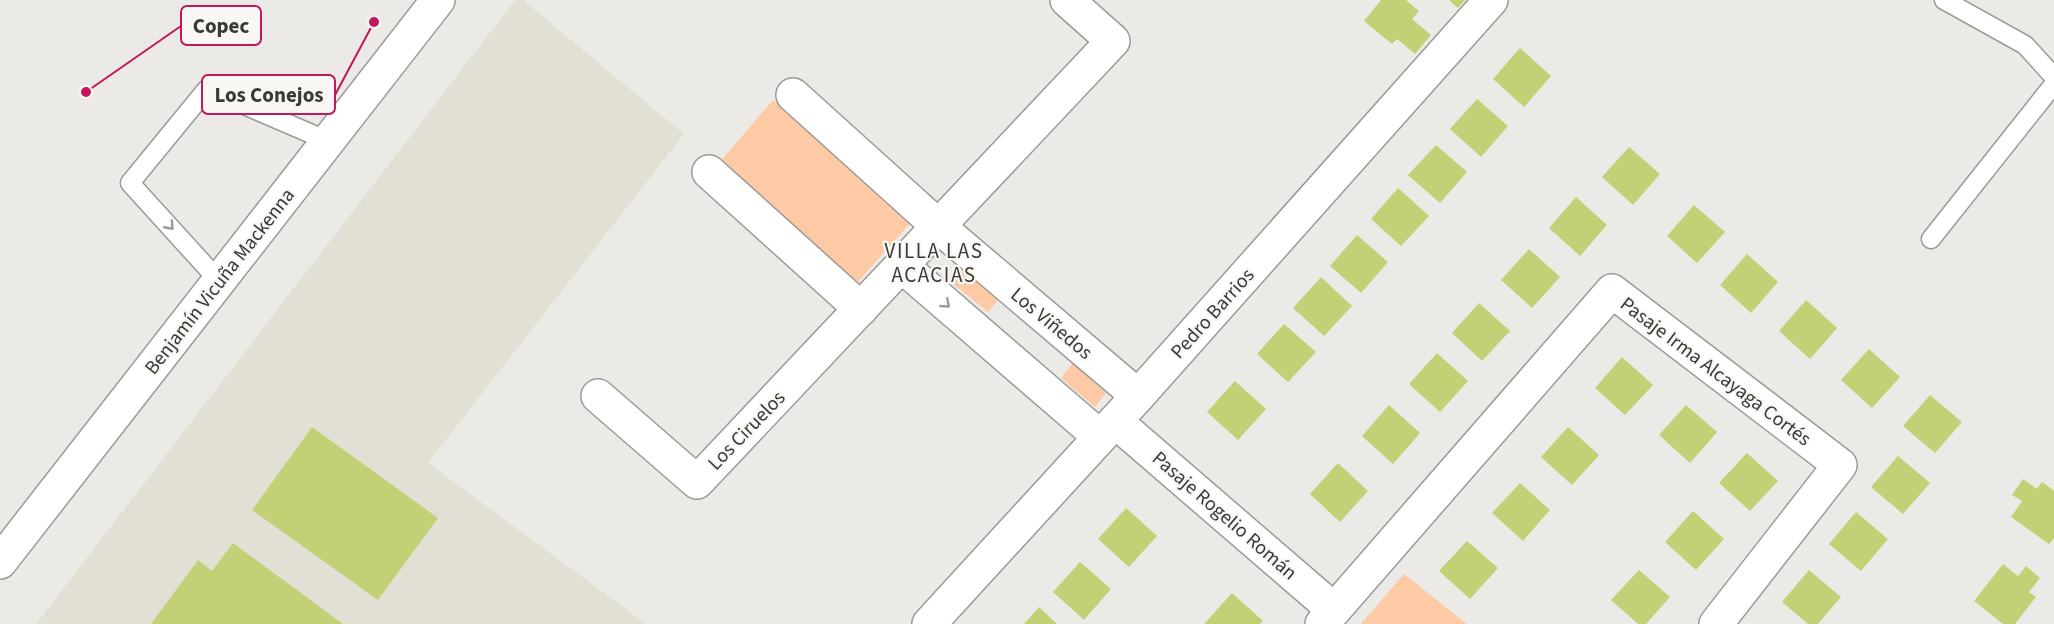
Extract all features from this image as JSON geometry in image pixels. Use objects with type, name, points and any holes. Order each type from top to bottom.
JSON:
[{"type":"street","name":"Benjamín Vicuña Mackenna","points":[[0,562],[438,0]]},
{"type":"street","name":"Los Ciruelos","points":[[598,396],[697,482],[1113,41],[1067,0]]},
{"type":"street","name":"Pedro Barrios","points":[[929,624],[1138,396],[1491,0]]},
{"type":"street","points":[[793,95],[938,226]]},
{"type":"street","points":[[709,172],[861,309]]},
{"type":"street","name":"Los Viñedos","points":[[938,226],[1138,396]]},
{"type":"street","points":[[902,266],[1108,429]]},
{"type":"street","name":"Pasaje Irma Alcayaga Cortés","points":[[1328,617],[1612,291],[1840,465],[1716,624]]},
{"type":"street","name":"Pasaje Rogelio Román","points":[[1108,429],[1328,617]]},
{"type":"lane","points":[[1944,0],[2025,45],[2054,77]]},
{"type":"lane","points":[[1931,239],[2054,84]]},
{"type":"lane","points":[[219,281],[130,183],[207,89],[328,141]]},
{"type":"shaded area","points":[[515,0],[523,0],[684,134],[428,463],[646,624],[36,624]]},
{"type":"shaded area","points":[[773,100],[913,220],[856,284],[719,163]]},
{"type":"shaded area","points":[[959,265],[1000,298],[988,312],[947,279]]},
{"type":"shaded area","points":[[1073,363],[1106,393],[1095,407],[1061,378]]},
{"type":"shaded area","points":[[1404,574],[1467,624],[1361,624]]},
{"type":"building","points":[[1381,0],[1406,0],[1419,11],[1412,19],[1431,35],[1415,54],[1397,39],[1392,44],[1364,21]]},
{"type":"building","points":[[1449,0],[1465,0],[1458,8]]},
{"type":"building","points":[[1520,48],[1551,76],[1524,107],[1493,79]]},
{"type":"building","points":[[1477,99],[1508,126],[1481,157],[1450,129]]},
{"type":"building","points":[[1436,145],[1467,172],[1440,203],[1408,175]]},
{"type":"building","points":[[1629,147],[1660,174],[1633,205],[1602,177]]},
{"type":"building","points":[[1398,188],[1429,216],[1401,246],[1371,219]]},
{"type":"building","points":[[1576,197],[1607,225],[1580,256],[1549,228]]},
{"type":"building","points":[[1694,205],[1725,232],[1697,263],[1667,236]]},
{"type":"building","points":[[1357,235],[1388,262],[1361,293],[1330,266]]},
{"type":"building","points":[[1529,249],[1560,277],[1532,308],[1501,280]]},
{"type":"building","points":[[1747,254],[1778,282],[1751,313],[1720,285]]},
{"type":"building","points":[[1321,277],[1352,306],[1324,336],[1293,308]]},
{"type":"building","points":[[1806,300],[1837,328],[1810,359],[1779,331]]},
{"type":"building","points":[[1479,303],[1510,331],[1482,361],[1452,333]]},
{"type":"building","points":[[1284,324],[1316,352],[1288,382],[1257,354]]},
{"type":"building","points":[[1869,349],[1900,377],[1872,408],[1841,380]]},
{"type":"building","points":[[1437,353],[1468,381],[1440,412],[1409,384]]},
{"type":"building","points":[[1622,357],[1653,385],[1625,415],[1595,388]]},
{"type":"building","points":[[1235,381],[1266,409],[1238,440],[1207,412]]},
{"type":"building","points":[[1930,395],[1962,422],[1935,453],[1903,426]]},
{"type":"building","points":[[1389,405],[1420,433],[1393,464],[1362,436]]},
{"type":"building","points":[[1686,405],[1717,432],[1690,463],[1659,435]]},
{"type":"building","points":[[312,427],[438,518],[378,600],[252,510]]},
{"type":"building","points":[[1568,427],[1599,455],[1572,485],[1541,457]]},
{"type":"building","points":[[1747,453],[1778,481],[1750,511],[1719,483]]},
{"type":"building","points":[[1898,456],[1930,483],[1903,514],[1871,487]]},
{"type":"building","points":[[1338,463],[1368,491],[1340,522],[1310,494]]},
{"type":"building","points":[[2023,479],[2037,489],[2042,482],[2054,491],[2054,538],[2049,544],[2011,517],[2022,501],[2012,495]]},
{"type":"building","points":[[1520,483],[1550,510],[1523,541],[1492,513]]},
{"type":"building","points":[[1126,508],[1157,536],[1129,567],[1098,539]]},
{"type":"building","points":[[1693,511],[1724,539],[1696,570],[1665,542]]},
{"type":"building","points":[[1856,512],[1888,539],[1861,571],[1829,544]]},
{"type":"building","points":[[1467,541],[1498,568],[1470,599],[1439,571]]},
{"type":"building","points":[[233,543],[343,624],[151,624],[198,560],[212,571]]},
{"type":"building","points":[[1080,562],[1111,589],[1084,620],[1053,592]]},
{"type":"building","points":[[2003,564],[2018,576],[2026,566],[2040,578],[2029,592],[2036,597],[2015,624],[2003,624],[1974,601]]},
{"type":"building","points":[[1639,570],[1670,597],[1646,624],[1638,624],[1611,600]]},
{"type":"building","points":[[1809,570],[1841,597],[1818,624],[1808,624],[1782,602]]},
{"type":"building","points":[[1232,593],[1263,621],[1260,624],[1204,624]]},
{"type":"building","points":[[1039,607],[1057,624],[1024,624]]},
{"type":"place","name":"Los Conejos","points":[[374,22]]},
{"type":"place","name":"Copec","points":[[86,92]]},
{"type":"district","name":"VILLA LAS ACACIAS","points":[[934,263]]}]
